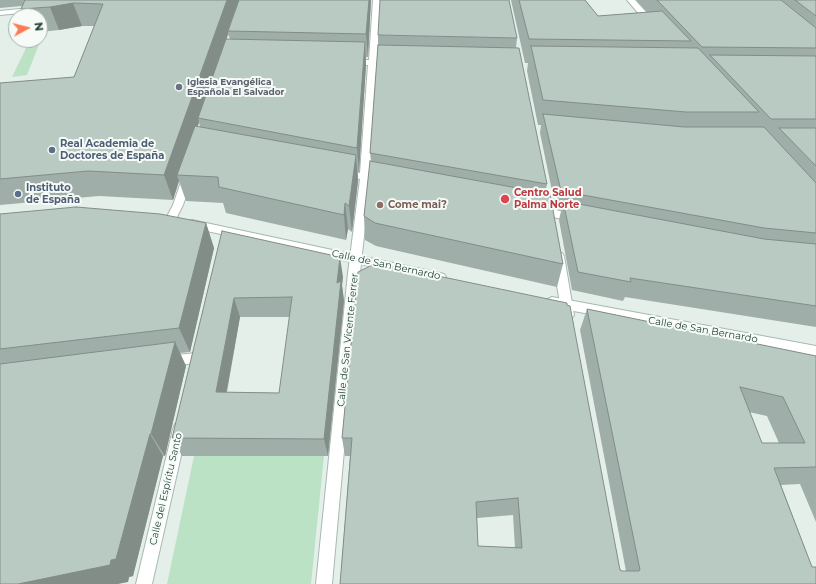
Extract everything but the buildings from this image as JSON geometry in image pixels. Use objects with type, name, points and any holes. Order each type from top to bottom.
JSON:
[{"type":"street","name":"Calle de San Vicente Ferrer","points":[[324,584],[353,282],[365,177],[377,0]]},
{"type":"street","points":[[631,0],[661,33]]},
{"type":"street","points":[[344,62],[404,64]]},
{"type":"street","name":"Calle de San Bernardo","points":[[191,167],[178,205],[166,220],[230,231],[454,280]]},
{"type":"street","points":[[335,172],[396,183]]},
{"type":"street","points":[[527,208],[549,209],[586,220]]},
{"type":"street","points":[[549,209],[553,226]]},
{"type":"street","points":[[222,246],[230,231]]},
{"type":"street","points":[[557,248],[571,332]]},
{"type":"street","name":"Calle de San Bernardo","points":[[543,300],[816,351]]},
{"type":"street","points":[[192,373],[200,343]]},
{"type":"street","points":[[157,363],[196,358]]},
{"type":"street","name":"Calle del Espíritu Santo","points":[[144,584],[184,412]]},
{"type":"green space","points":[[26,48],[38,48],[27,75],[12,77]]},
{"type":"green space","points":[[194,456],[324,456],[311,584],[167,584]]},
{"type":"place","name":"Iglesia Evangélica Española El Salvador","points":[[179,87]]},
{"type":"place","name":"Real Academia de Doctores de España","points":[[52,150]]},
{"type":"place","name":"Instituto de España","points":[[18,194]]},
{"type":"place","name":"Centro Salud Palma Norte","points":[[505,199]]},
{"type":"place","name":"Come mai?","points":[[380,205]]}]
